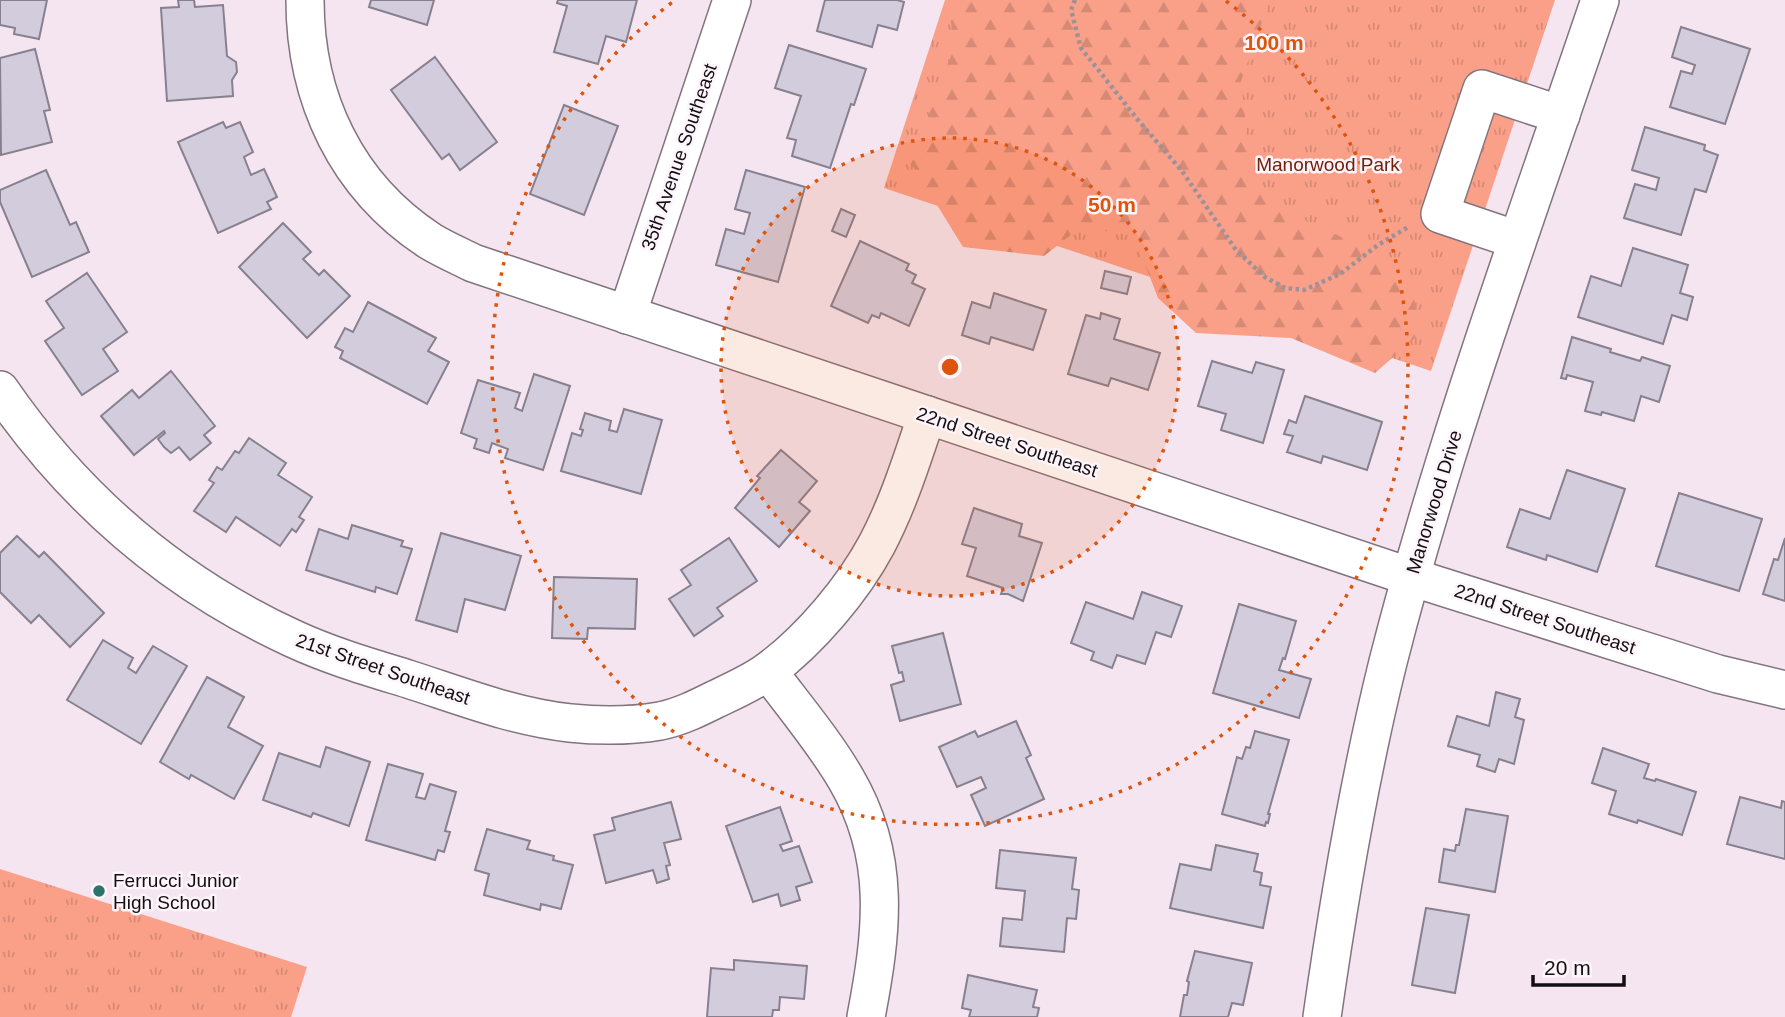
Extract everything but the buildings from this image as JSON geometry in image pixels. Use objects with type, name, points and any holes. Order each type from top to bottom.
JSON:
[{"type":"street","name":"22nd Street Southeast","points":[[305,0],[305,33],[312,78],[328,121],[350,162],[379,198],[413,229],[473,263],[1411,576],[1718,674],[1785,690]]},
{"type":"street","name":"35th Avenue Southeast","points":[[627,315],[732,0]]},
{"type":"street","name":"Manorwood Drive","points":[[1322,1017],[1336,917],[1359,788],[1411,576],[1517,240],[1600,0]]},
{"type":"street","points":[[1517,240],[1440,214],[1482,89],[1561,115]]},
{"type":"street","name":"21st Street Southeast","points":[[0,390],[11,428],[56,463],[93,503],[168,567],[252,619],[342,659],[512,712],[541,719],[601,725],[661,720],[692,711],[768,671],[800,643],[854,582],[876,547],[903,488],[927,415]]},
{"type":"street","points":[[768,671],[847,780],[868,826],[876,863],[880,927],[866,1017]]},
{"type":"path","points":[[1075,0],[1071,10],[1082,48],[1182,171],[1236,250],[1265,277],[1285,288],[1304,290],[1340,274],[1402,229],[1440,214]]},
{"type":"green space","name":"Manorwood Park","points":[[945,0],[1555,0],[1431,371],[884,188]]},
{"type":"green space","points":[[948,0],[1270,0],[1241,81],[1248,143],[1269,204],[1350,241],[1414,288],[1416,337],[1375,373],[1291,338],[1196,333],[1158,298],[1134,236],[1081,227],[1044,256],[963,247],[911,163],[954,47]]},
{"type":"green space","name":"Ferrucci Junior High School","points":[[0,869],[307,967],[291,1017],[0,1017]]},
{"type":"place","name":"Ferrucci Junior High School","points":[[99,891]]}]
